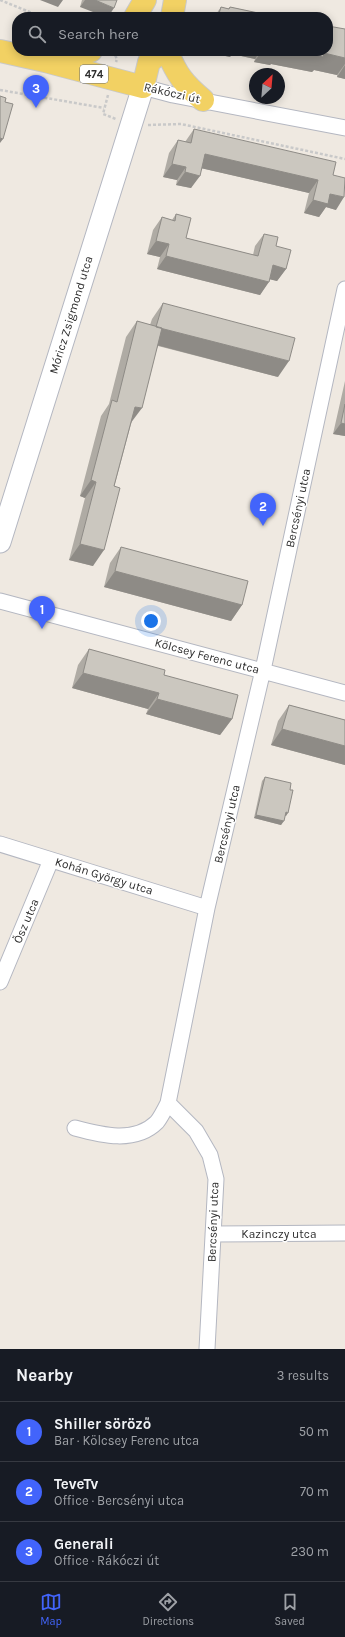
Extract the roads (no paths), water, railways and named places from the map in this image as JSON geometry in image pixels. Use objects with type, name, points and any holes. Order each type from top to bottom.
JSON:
[{"type":"main road","points":[[138,12],[145,0]]},
{"type":"main road","points":[[150,12],[151,0]]},
{"type":"main road","points":[[173,12],[175,0]]},
{"type":"main road","name":"Rákóczi út","points":[[0,51],[12,54]]},
{"type":"main road","name":"Rákóczi út","points":[[22,56],[143,87]]},
{"type":"main road","name":"474","points":[[44,61],[68,56]]},
{"type":"main road","points":[[143,87],[155,56]]},
{"type":"main road","points":[[158,56],[175,70],[186,85],[203,100]]},
{"type":"main road","name":"Móricz Zsigmond utca","points":[[0,542],[143,87]]},
{"type":"street","name":"Rákóczi út","points":[[143,87],[345,128]]},
{"type":"street","name":"Bercsényi utca","points":[[207,1349],[216,1179],[210,1155],[196,1131],[168,1103],[207,908],[263,670],[345,289]]},
{"type":"street","name":"Kölcsey Ferenc utca","points":[[0,601],[345,693]]},
{"type":"street","name":"Kohán György utca","points":[[0,844],[207,908]]},
{"type":"street","name":"Ősz utca","points":[[0,982],[51,860]]},
{"type":"street","points":[[75,1128],[106,1136],[137,1134],[157,1122],[168,1103]]},
{"type":"street","name":"Kazinczy utca","points":[[213,1234],[345,1233]]},
{"type":"place","name":"Generali","points":[[36,108]]},
{"type":"place","name":"TeveTv","points":[[263,526]]},
{"type":"place","name":"Shiller söröző","points":[[42,629]]}]
